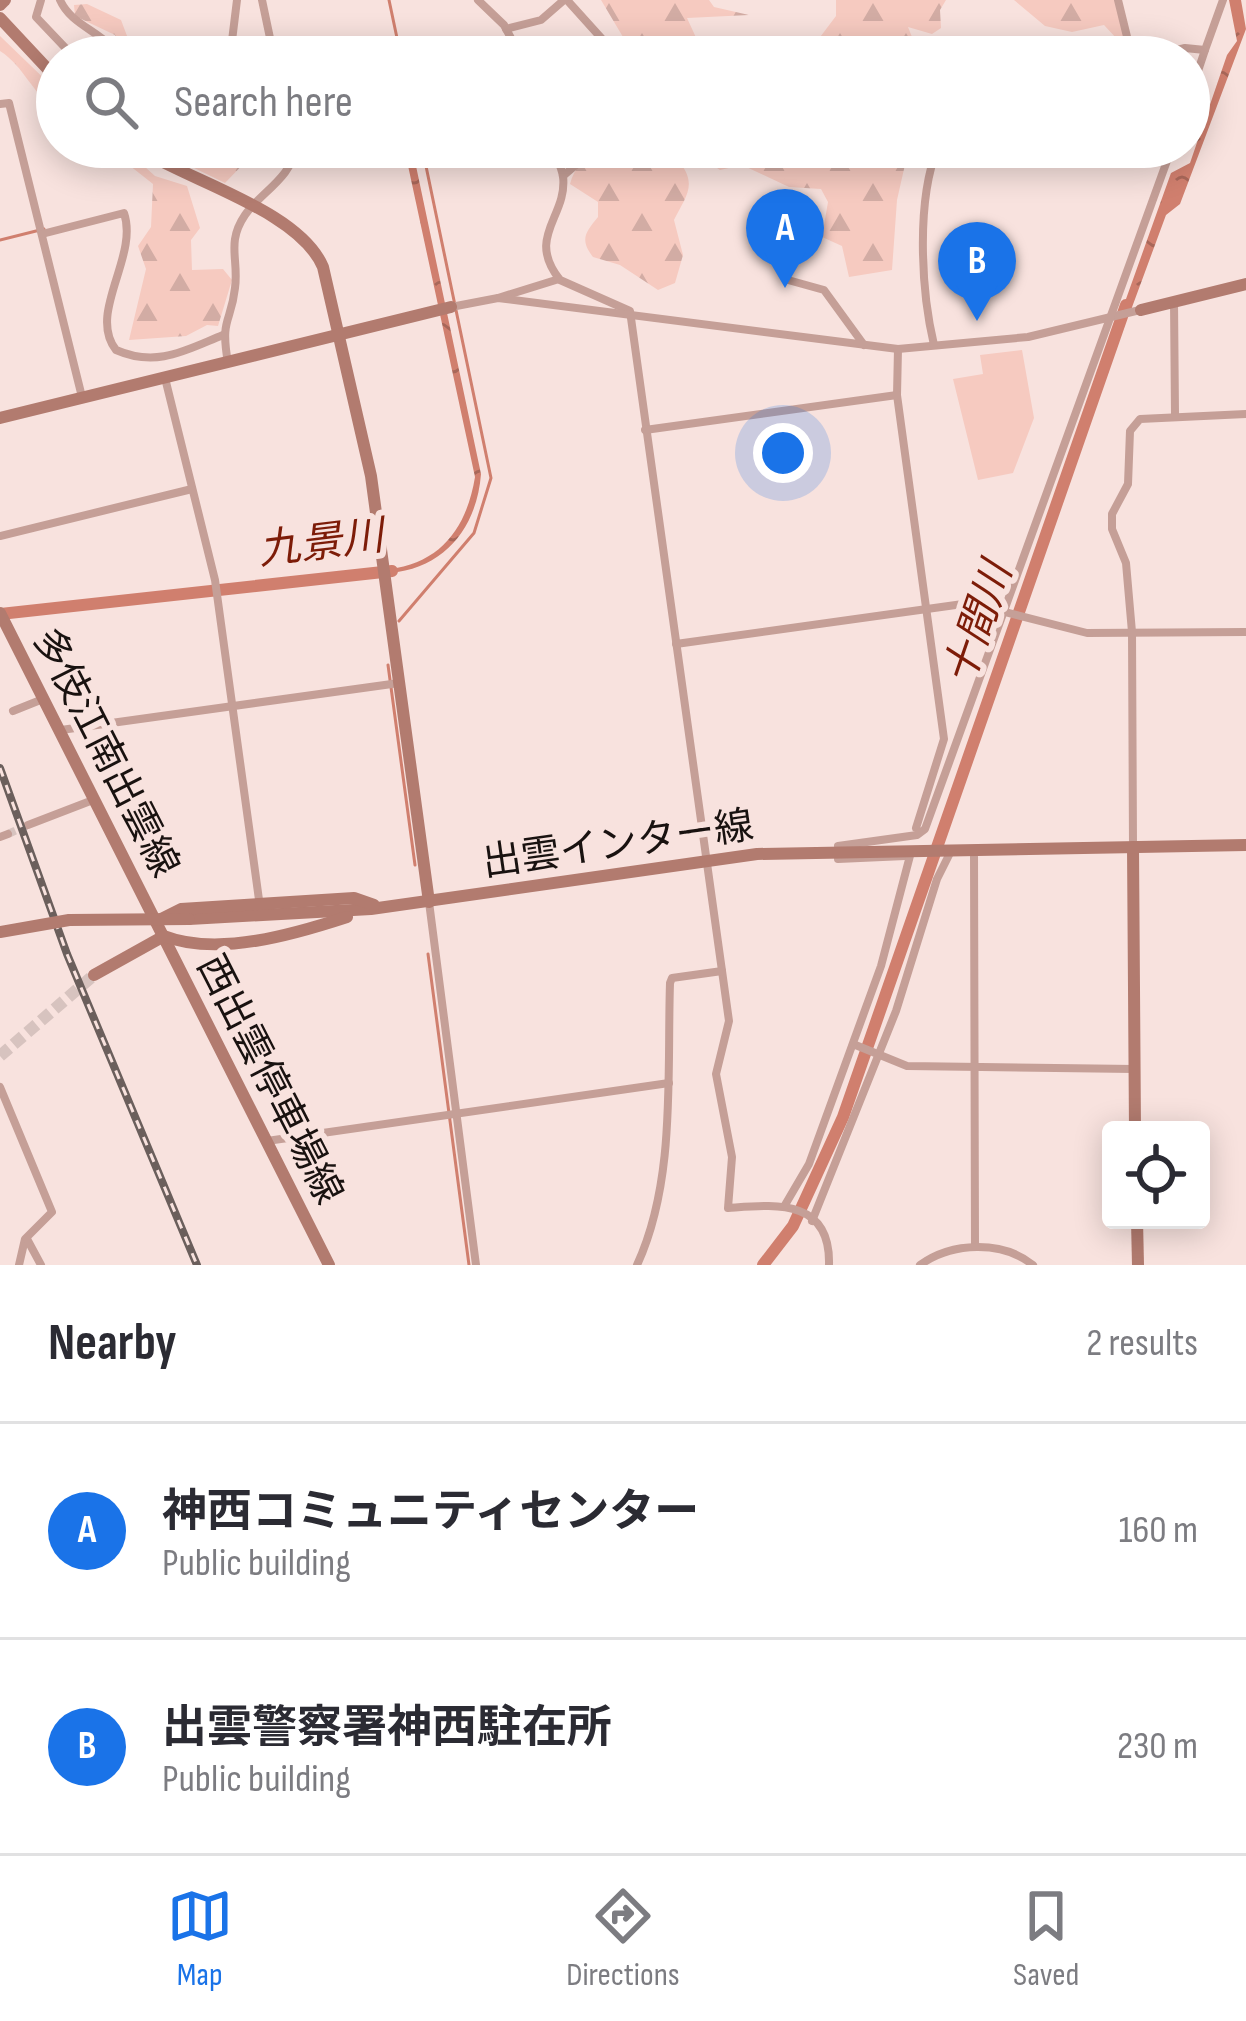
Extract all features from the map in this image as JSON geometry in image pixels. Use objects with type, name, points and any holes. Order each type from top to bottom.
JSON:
[{"type":"main road","points":[[0,18],[36,57]]},
{"type":"main road","points":[[176,168],[289,225],[310,244],[323,267],[365,446],[429,902]]},
{"type":"main road","points":[[1142,310],[1246,284]]},
{"type":"main road","points":[[0,418],[451,307]]},
{"type":"main road","name":"多伎江南出雲線","points":[[1,615],[158,920]]},
{"type":"main road","name":"出雲インター線","points":[[0,932],[69,920],[189,919],[376,908],[707,860],[1246,844]]},
{"type":"main road","points":[[1133,847],[1135,1121]]},
{"type":"main road","points":[[158,920],[181,909],[354,898],[376,908]]},
{"type":"main road","points":[[94,976],[164,936],[194,944],[296,932],[376,908]]},
{"type":"main road","name":"西出雲停車場線","points":[[158,920],[328,1265]]},
{"type":"main road","points":[[178,964],[194,944]]},
{"type":"main road","points":[[1137,1229],[1138,1265]]},
{"type":"street","points":[[41,0],[36,17],[54,36]]},
{"type":"street","points":[[60,0],[74,20],[101,36]]},
{"type":"street","points":[[233,36],[237,0]]},
{"type":"street","points":[[262,0],[270,36]]},
{"type":"street","points":[[478,0],[510,36]]},
{"type":"street","points":[[506,29],[542,20],[566,0],[600,36]]},
{"type":"street","points":[[1118,0],[1127,36]]},
{"type":"street","points":[[1210,36],[1223,0]]},
{"type":"street","points":[[24,100],[4,103],[82,398]]},
{"type":"street","points":[[229,364],[223,334],[236,285],[233,236],[251,207],[289,168]]},
{"type":"street","points":[[560,168],[563,176]]},
{"type":"street","points":[[559,279],[544,244],[563,176],[572,168]]},
{"type":"street","points":[[931,168],[922,282],[934,345]]},
{"type":"street","points":[[838,846],[917,835],[925,829],[1165,168]]},
{"type":"street","points":[[42,234],[124,213],[128,234],[106,325],[116,350],[136,358],[169,356],[201,349],[223,334]]},
{"type":"street","points":[[451,307],[559,279],[627,307],[630,314],[729,1021],[716,1074],[732,1156],[728,1208],[770,1201],[787,1205],[811,1220],[830,1246],[829,1265]]},
{"type":"street","points":[[788,280],[824,290],[864,345]]},
{"type":"street","points":[[498,298],[898,349],[1021,338],[1142,310]]},
{"type":"street","points":[[1174,302],[1175,414]]},
{"type":"street","points":[[898,349],[897,394],[944,739],[916,828]]},
{"type":"street","points":[[165,378],[215,585],[260,907]]},
{"type":"street","points":[[645,430],[897,394]]},
{"type":"street","points":[[1133,847],[1132,632],[1128,573],[1115,544],[1112,514],[1128,484],[1130,431],[1140,419],[1246,414]]},
{"type":"street","points":[[0,536],[192,489]]},
{"type":"street","points":[[676,644],[970,603],[1087,633],[1246,632]]},
{"type":"street","points":[[59,730],[399,683]]},
{"type":"street","points":[[13,711],[43,698]]},
{"type":"street","points":[[28,825],[93,800]]},
{"type":"street","points":[[883,838],[920,816]]},
{"type":"street","points":[[811,1220],[878,1054],[948,850]]},
{"type":"street","points":[[974,850],[975,1247]]},
{"type":"street","points":[[787,1205],[809,1164],[855,1045],[903,898],[912,852],[838,859]]},
{"type":"street","points":[[429,902],[476,1265]]},
{"type":"street","points":[[637,1265],[652,1217],[669,1083],[672,978],[722,971]]},
{"type":"street","points":[[855,1045],[907,1066],[1134,1070]]},
{"type":"street","points":[[266,1142],[669,1083]]},
{"type":"street","points":[[0,1087],[52,1210],[51,1217],[27,1237],[19,1265]]},
{"type":"street","points":[[0,1117],[11,1113]]},
{"type":"street","points":[[27,1237],[41,1265]]},
{"type":"street","points":[[920,1265],[940,1252],[975,1247],[1011,1250],[1032,1265]]},
{"type":"green space","points":[[601,0],[709,0],[714,7],[749,15],[687,18],[695,36],[622,36]]},
{"type":"green space","points":[[836,0],[946,0],[940,10],[941,28],[932,34],[908,27],[912,36],[821,36],[836,16]]},
{"type":"green space","points":[[1014,0],[1116,0],[1125,36],[1114,36],[1104,25],[1072,32],[1045,26]]},
{"type":"green space","points":[[87,4],[121,20],[127,36],[115,36],[75,16],[74,5]]},
{"type":"green space","points":[[0,36],[36,71],[36,90],[16,65],[0,51]]},
{"type":"green space","points":[[133,168],[146,168],[155,176],[187,186],[200,228],[191,240],[192,270],[223,269],[232,280],[218,326],[207,325],[186,336],[129,340],[146,269],[138,246],[151,227],[153,184]]},
{"type":"green space","points":[[194,168],[239,168],[225,183]]},
{"type":"green space","points":[[684,168],[689,183],[674,220],[683,255],[675,283],[658,290],[620,265],[593,257],[585,240],[598,217],[598,202],[570,184],[577,169]]},
{"type":"green space","points":[[748,168],[904,168],[892,270],[849,277],[842,246],[822,237],[828,202],[821,189],[789,187]]},
{"type":"green space","points":[[1022,350],[1034,418],[1013,473],[978,480],[953,379],[983,374],[980,355]]},
{"type":"water","points":[[1229,0],[1241,0],[1246,29],[1210,124],[1210,105],[1227,55],[1237,41]]},
{"type":"water","points":[[409,168],[416,168],[481,474],[473,511],[455,542],[427,563],[390,573],[389,569],[424,559],[449,539],[466,511],[475,477]]},
{"type":"water","points":[[1194,168],[1180,204],[1166,215],[1131,310],[1121,313],[1171,173]]},
{"type":"waterway","points":[[389,0],[397,36]]},
{"type":"waterway","points":[[399,621],[474,533],[491,478],[426,168]]},
{"type":"waterway","points":[[0,240],[44,229]]},
{"type":"waterway","name":"十間川","points":[[763,1265],[793,1226],[843,1117],[1126,305]]},
{"type":"waterway","name":"九景川","points":[[0,614],[392,571]]},
{"type":"waterway","points":[[388,665],[415,865]]},
{"type":"waterway","points":[[428,954],[469,1265]]},
{"type":"tunnel","points":[[8,834],[28,825]]},
{"type":"tunnel","points":[[0,1056],[94,975]]},
{"type":"railway","points":[[0,768],[67,954],[197,1265]]},
{"type":"place","name":"神西コミュニティセンター","points":[[785,288]]},
{"type":"place","name":"出雲警察署神西駐在所","points":[[977,321]]}]
